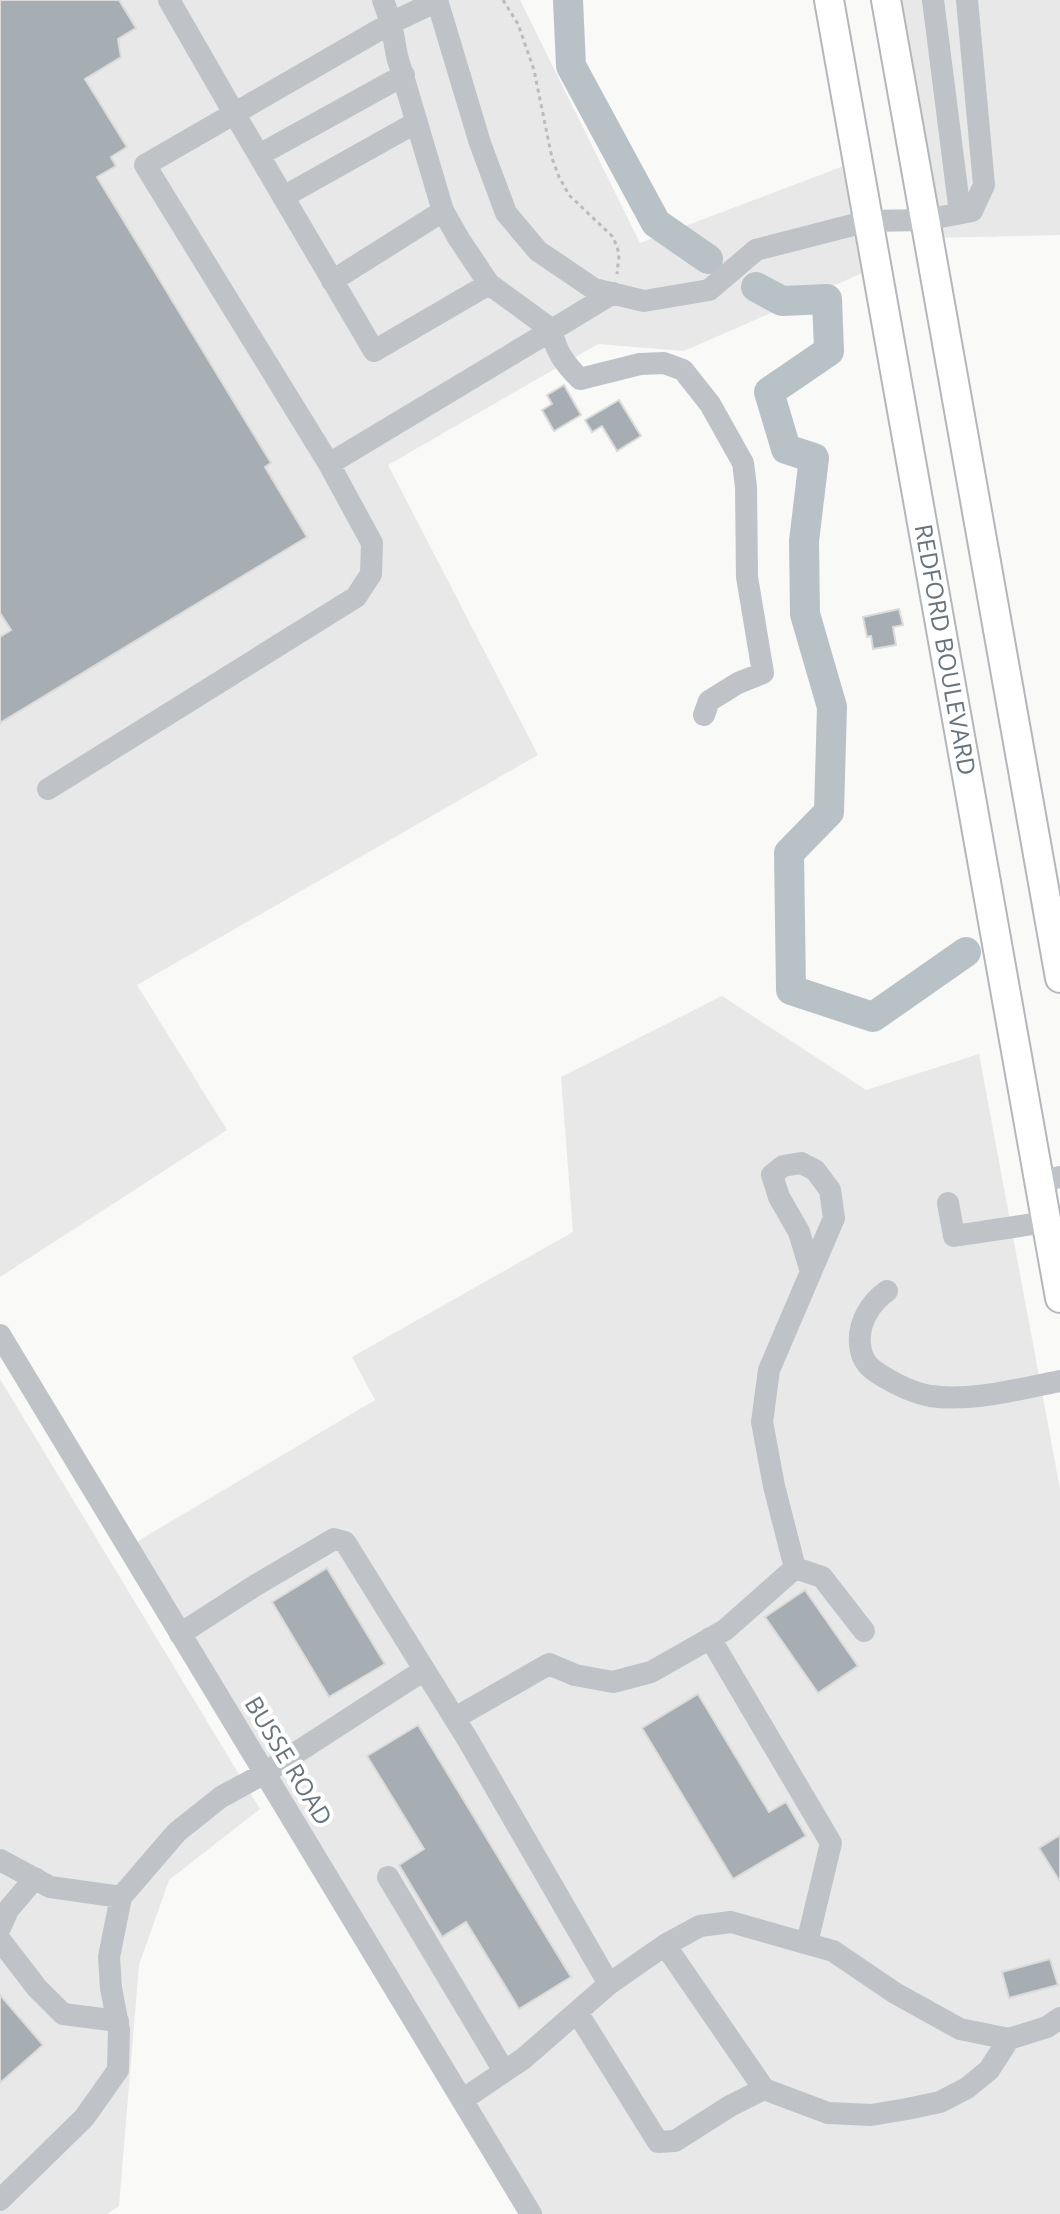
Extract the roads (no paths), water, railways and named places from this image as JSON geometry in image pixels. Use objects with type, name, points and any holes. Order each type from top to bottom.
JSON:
[{"type":"main road","name":"REDFORD BOULEVARD","points":[[829,0],[1050,1180],[1046,1222],[1060,1298]]},
{"type":"main road","points":[[886,0],[1060,978]]},
{"type":"street","points":[[169,0],[374,351],[489,284]]},
{"type":"street","points":[[383,0],[443,211],[489,284],[552,330],[554,345],[567,367],[580,379],[640,364],[664,363],[683,370],[710,404],[743,463],[747,577],[763,673],[738,683],[709,701],[704,715]]},
{"type":"street","points":[[48,789],[356,597],[371,574],[372,543],[329,464],[145,165],[391,23],[437,0],[480,143],[506,213],[538,251],[594,289],[644,301],[709,290],[756,250],[868,221],[925,220],[972,211],[984,185],[967,0]]},
{"type":"street","points":[[933,0],[960,213]]},
{"type":"street","points":[[259,155],[404,75]]},
{"type":"street","points":[[283,197],[417,122]]},
{"type":"street","points":[[332,281],[443,211]]},
{"type":"street","points":[[329,464],[613,293]]},
{"type":"street","points":[[948,1203],[954,1236],[1046,1222]]},
{"type":"street","points":[[795,1568],[774,1486],[762,1422],[769,1370],[811,1272]]},
{"type":"street","points":[[887,1291],[877,1298],[864,1317],[859,1335],[861,1354],[870,1369],[895,1383],[929,1396],[981,1396],[1060,1381]]},
{"type":"street","name":"BUSSE ROAD","points":[[0,1335],[531,2214]]},
{"type":"street","points":[[180,1634],[334,1539],[345,1542],[455,1718],[609,1984]]},
{"type":"street","points":[[795,1568],[822,1577],[864,1631]]},
{"type":"street","points":[[455,1718],[549,1664],[575,1675],[613,1682],[651,1672],[725,1630],[795,1568]]},
{"type":"street","points":[[710,1638],[831,1843],[807,1943]]},
{"type":"street","points":[[0,2200],[84,2118],[118,2070],[118,2021],[109,1957],[121,1897],[177,1832],[221,1797],[265,1773],[424,1670]]},
{"type":"street","points":[[0,1860],[50,1887],[121,1897]]},
{"type":"street","points":[[388,1877],[504,2071]]},
{"type":"street","points":[[0,1928],[8,1910],[35,1878]]},
{"type":"street","points":[[462,2100],[523,2059],[609,1984],[665,1945],[700,1926],[731,1922],[833,1951],[895,1993],[960,2029],[1009,2039],[1047,2027],[1060,2018]]},
{"type":"street","points":[[0,1940],[37,1988],[63,2014],[118,2021]]},
{"type":"street","points":[[665,1945],[764,2089],[828,2113],[871,2115],[940,2102],[967,2088],[989,2070],[1009,2039]]},
{"type":"street","points":[[577,2012],[658,2142],[675,2141],[730,2106],[764,2089]]},
{"type":"waterway","points":[[568,0],[571,66],[656,223],[708,259]]},
{"type":"waterway","points":[[756,287],[782,301],[827,299],[829,351],[769,392],[786,449],[814,458],[804,541],[805,614],[832,707],[829,812],[789,853],[791,990],[873,1017],[966,952]]}]
